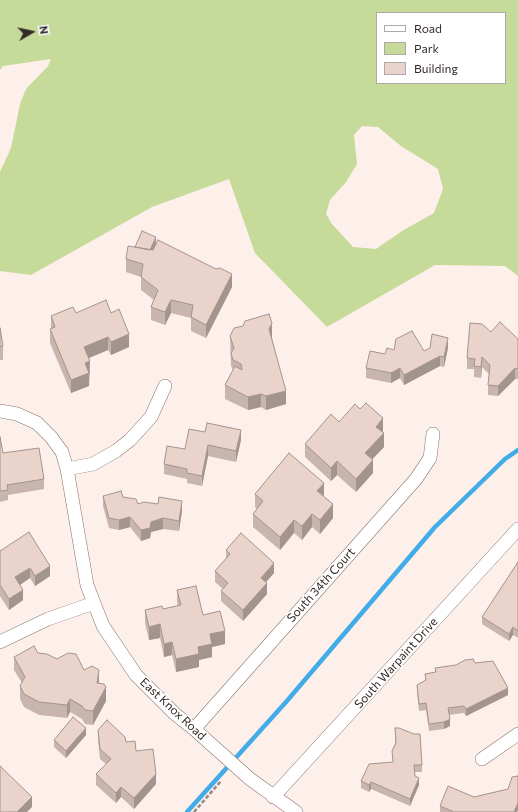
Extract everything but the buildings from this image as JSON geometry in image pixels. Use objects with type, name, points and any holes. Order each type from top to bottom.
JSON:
[{"type":"street","points":[[67,470],[93,464],[116,451],[130,440],[151,417],[165,386]]},
{"type":"street","name":"East Knox Road","points":[[0,411],[17,414],[36,423],[51,437],[62,452],[67,470],[87,585],[103,626],[136,675],[175,714],[250,779],[273,797],[296,812]]},
{"type":"street","name":"South 34th Court","points":[[194,729],[416,479],[430,458],[433,434]]},
{"type":"street","name":"South Warpaint Drive","points":[[273,797],[518,529]]},
{"type":"street","points":[[0,642],[48,619],[94,603]]},
{"type":"street","points":[[482,760],[518,734]]},
{"type":"path","points":[[194,812],[221,781]]},
{"type":"green space","points":[[0,0],[518,0],[518,276],[505,266],[435,265],[327,327],[255,253],[229,179],[152,207],[31,275],[0,271],[0,172],[11,148],[20,104],[26,89],[48,66],[51,59],[3,66],[0,70]],"holes":[[[362,126],[378,127],[401,146],[438,169],[443,189],[434,213],[402,231],[376,249],[353,247],[332,224],[326,214],[330,200],[346,182],[357,164],[354,135]]]},
{"type":"waterway","points":[[187,812],[286,702],[435,527],[505,459],[518,450]]}]
